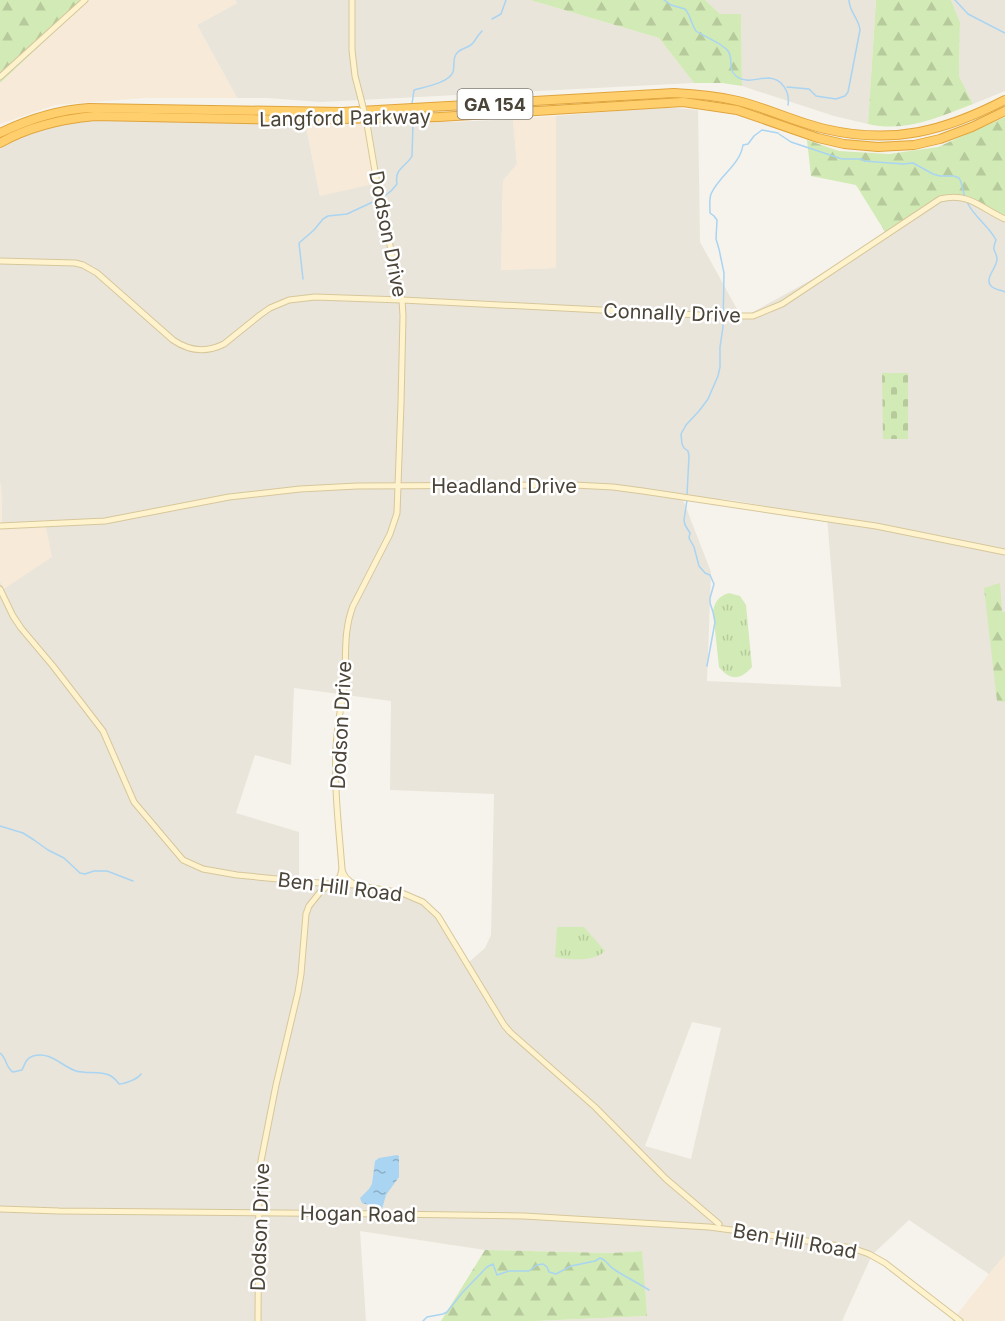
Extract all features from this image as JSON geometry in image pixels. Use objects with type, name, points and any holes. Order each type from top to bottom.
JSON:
[{"type":"highway","name":"Langford Parkway","points":[[0,133],[45,115],[89,108],[342,112],[674,93],[706,95],[738,101],[790,119],[844,133],[890,136],[939,128],[966,119],[1005,100]]},
{"type":"highway","name":"Langford Parkway","points":[[0,143],[37,126],[95,116],[267,120],[439,117],[683,102],[737,110],[818,138],[844,144],[878,147],[914,145],[940,139],[1005,111]]},
{"type":"street","points":[[0,77],[85,0]]},
{"type":"street","name":"Dodson Drive","points":[[258,1321],[261,1161],[302,974],[306,914],[315,898],[340,877],[342,870],[336,746],[345,676],[348,618],[393,528],[397,513],[402,300],[379,195],[367,123],[355,76],[352,56],[352,0]]},
{"type":"street","name":"Connally Drive","points":[[0,261],[83,265],[97,273],[173,340],[197,350],[211,349],[224,344],[260,315],[280,303],[315,297],[753,316],[782,304],[940,199],[966,198],[1005,219]]},
{"type":"street","name":"Headland Drive","points":[[0,526],[106,521],[229,497],[324,487],[574,485],[613,487],[876,526],[1005,552]]},
{"type":"street","name":"Ben Hill Road","points":[[0,589],[21,628],[97,722],[108,741],[134,802],[178,856],[189,864],[203,869],[260,878],[355,885],[402,893],[423,902],[438,916],[510,1032],[601,1113],[666,1179],[717,1226],[852,1248],[869,1254],[885,1263],[960,1321]]},
{"type":"street","points":[[342,870],[348,881],[355,885]]},
{"type":"street","points":[[306,881],[316,892],[315,898]]},
{"type":"street","name":"Hogan Road","points":[[0,1209],[518,1216],[717,1226]]},
{"type":"shaded area","points":[[79,0],[235,0],[237,3],[197,25],[237,98],[144,98],[55,105],[0,124],[0,83],[83,5]]},
{"type":"shaded area","points":[[235,0],[530,0],[659,38],[694,83],[321,102],[237,98],[197,25],[237,3]]},
{"type":"shaded area","points":[[705,0],[876,0],[868,124],[834,116],[742,86],[741,14],[720,14]]},
{"type":"shaded area","points":[[951,0],[1005,0],[1005,91],[973,104],[959,76],[960,22]]},
{"type":"shaded area","points":[[663,107],[698,110],[700,242],[742,318],[862,252],[940,198],[962,195],[1005,218],[1005,612],[1002,611],[997,700],[1005,702],[1005,1255],[989,1274],[909,1220],[872,1255],[842,1321],[534,1321],[646,1316],[641,1251],[612,1253],[485,1250],[360,1231],[366,1321],[0,1321],[0,581],[4,589],[0,484],[0,148],[38,129],[105,118],[305,121],[320,196],[368,122],[513,119],[517,164],[503,181],[501,270],[556,268],[556,116]],"holes":[[[682,497],[731,500],[827,517],[841,687],[707,681],[711,572]],[[294,688],[391,701],[390,790],[494,794],[491,935],[485,948],[469,962],[439,915],[418,899],[365,886],[299,879],[299,832],[236,813],[255,755],[291,765]],[[692,1022],[721,1028],[691,1159],[645,1146]]]},
{"type":"shaded area","points":[[556,116],[556,268],[501,270],[503,181],[517,164],[513,119]]},
{"type":"shaded area","points":[[305,121],[368,122],[378,183],[320,196]]},
{"type":"shaded area","points":[[1,483],[2,522],[45,522],[52,557],[4,589],[0,581]]},
{"type":"shaded area","points":[[1005,1255],[1005,1321],[952,1321],[989,1274]]},
{"type":"green space","points":[[0,0],[79,0],[83,5],[0,83]]},
{"type":"green space","points":[[530,0],[705,0],[720,14],[741,14],[742,86],[694,83],[659,38]]},
{"type":"green space","points":[[876,0],[951,0],[960,22],[959,76],[973,104],[909,125],[896,127],[868,124]]},
{"type":"green space","points":[[1005,117],[1005,218],[962,195],[940,197],[887,235],[856,185],[811,176],[807,140],[839,151],[889,154],[938,147]]},
{"type":"green space","points":[[882,373],[908,373],[908,439],[883,439]]},
{"type":"green space","points":[[1000,583],[1002,611],[1005,612],[1005,702],[997,701],[984,588]]},
{"type":"green space","points":[[729,593],[740,596],[746,605],[752,667],[736,677],[727,675],[719,667],[713,611],[718,599]]},
{"type":"green space","points":[[557,927],[584,927],[605,951],[588,959],[555,957]]},
{"type":"green space","points":[[485,1250],[612,1253],[642,1251],[647,1316],[534,1321],[441,1321]]},
{"type":"water","points":[[399,1156],[399,1177],[386,1195],[382,1209],[362,1203],[360,1198],[372,1184],[375,1161],[379,1158]]},
{"type":"waterway","points":[[492,19],[501,14],[506,0]]},
{"type":"waterway","points":[[664,0],[671,5],[685,9],[696,31],[728,51],[732,70],[736,76],[748,80],[769,78],[782,84],[787,91],[788,105]]},
{"type":"waterway","points":[[787,87],[809,89],[816,96],[836,99],[845,96],[848,92],[860,30],[849,0]]},
{"type":"waterway","points":[[955,0],[968,14],[1005,33]]},
{"type":"waterway","points":[[412,104],[414,90],[436,84],[451,76],[455,55],[471,45],[482,31]]},
{"type":"waterway","points":[[383,197],[397,184],[397,174],[412,156],[413,124]]},
{"type":"waterway","points":[[687,495],[689,456],[682,444],[681,434],[708,399],[720,367],[724,273],[716,239],[717,220],[710,213],[710,196],[738,159],[743,145],[748,144],[762,130],[778,133]]},
{"type":"waterway","points":[[779,134],[791,142],[842,159],[913,163],[933,174],[954,176],[959,178],[965,198]]},
{"type":"waterway","points":[[303,279],[299,243],[328,216],[347,214],[377,200]]},
{"type":"waterway","points":[[967,202],[996,240],[994,249],[997,259],[989,283],[994,288],[1005,292]]},
{"type":"waterway","points":[[687,500],[684,520],[690,533],[689,538],[699,566],[710,575],[714,584],[710,603],[715,622],[707,666]]},
{"type":"waterway","points":[[0,826],[23,833],[64,858],[80,873],[107,871],[133,881]]},
{"type":"waterway","points":[[0,1053],[13,1072],[22,1070],[29,1058],[39,1055],[51,1057],[76,1071],[109,1075],[119,1084],[131,1081],[141,1074]]},
{"type":"waterway","points":[[423,1321],[427,1317],[447,1312],[462,1293],[487,1267],[493,1264],[497,1275],[509,1271],[529,1271],[543,1264],[549,1272],[556,1274],[571,1266],[600,1258],[615,1270],[649,1290]]}]
